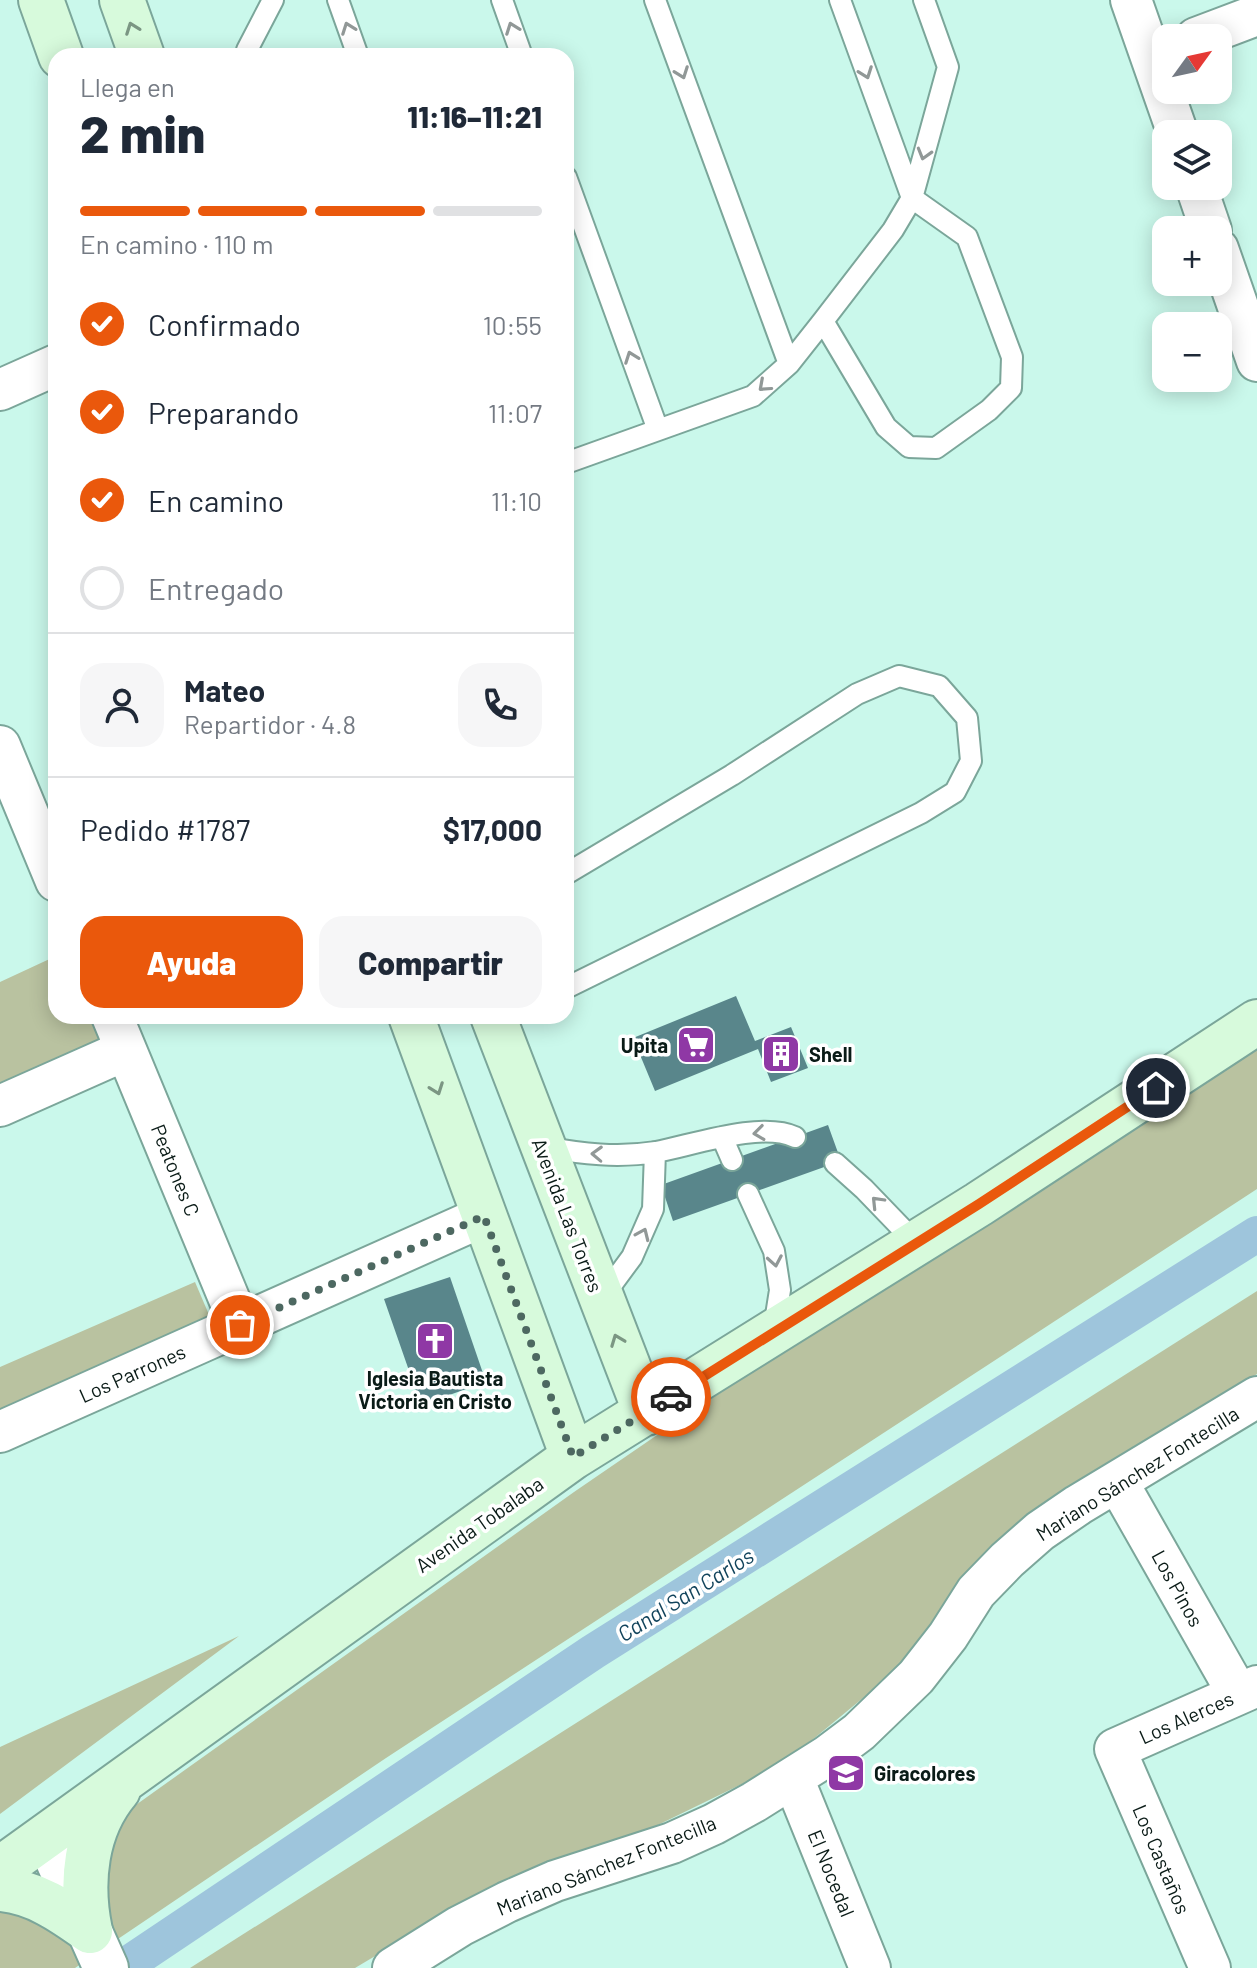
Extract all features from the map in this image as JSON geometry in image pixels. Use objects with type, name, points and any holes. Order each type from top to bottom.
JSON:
[{"type":"main road","points":[[41,0],[58,48]]},
{"type":"main road","points":[[122,0],[139,48]]},
{"type":"main road","name":"Avenida Tobalaba","points":[[0,1869],[573,1457],[917,1244],[1257,1022]]},
{"type":"main road","points":[[414,1024],[573,1457]]},
{"type":"main road","name":"Avenida Las Torres","points":[[501,1024],[541,1146],[646,1413]]},
{"type":"main road","points":[[99,1952],[84,1890],[91,1843],[107,1806],[131,1774]]},
{"type":"main road","points":[[0,1889],[21,1891],[52,1905],[99,1952]]},
{"type":"street","points":[[1131,0],[1152,40]]},
{"type":"street","points":[[1232,24],[1257,15]]},
{"type":"street","points":[[1232,272],[1246,294],[1257,361]]},
{"type":"street","points":[[0,390],[48,369]]},
{"type":"street","points":[[0,746],[48,862]]},
{"type":"street","points":[[0,1106],[119,1033]]},
{"type":"street","name":"Peatones C","points":[[119,1033],[240,1325]]},
{"type":"street","name":"Los Parrones","points":[[0,1432],[484,1216]]},
{"type":"street","name":"Mariano Sánchez Fontecilla","points":[[393,1968],[460,1926],[507,1902],[555,1881],[672,1843],[754,1802],[793,1778],[859,1732],[888,1705],[916,1677],[948,1636],[976,1592],[1007,1560],[1053,1522],[1257,1397]]},
{"type":"street","name":"Los Pinos","points":[[1118,1483],[1247,1690]]},
{"type":"street","name":"Los Alerces","points":[[1115,1749],[1247,1690]]},
{"type":"street","name":"Los Castaños","points":[[1115,1749],[1210,1968]]},
{"type":"street","name":"El Nocedal","points":[[793,1778],[870,1968]]},
{"type":"street","points":[[47,1836],[99,1952]]},
{"type":"lane","points":[[248,48],[273,0]]},
{"type":"lane","points":[[338,0],[355,48]]},
{"type":"lane","points":[[502,0],[519,48]]},
{"type":"lane","points":[[655,0],[789,364]]},
{"type":"lane","points":[[823,321],[886,427],[909,447],[936,448],[989,410],[1011,388],[1012,357],[967,237],[912,198],[840,0]]},
{"type":"lane","points":[[574,460],[753,396],[789,364],[893,230],[912,198],[948,67],[924,0]]},
{"type":"lane","points":[[574,199],[658,430]]},
{"type":"lane","points":[[574,861],[732,775],[857,694],[899,676],[939,686],[967,718],[971,761],[955,792],[921,813],[574,984]]},
{"type":"lane","points":[[541,1146],[583,1154],[623,1155],[781,1130],[795,1137]]},
{"type":"lane","points":[[722,1137],[732,1160]]},
{"type":"lane","points":[[601,1299],[632,1257],[653,1209],[655,1152]]},
{"type":"lane","points":[[835,1163],[917,1244]]},
{"type":"lane","points":[[748,1194],[774,1251],[780,1290],[774,1332]]},
{"type":"green space","points":[[48,960],[48,1024],[94,1024],[101,1040],[0,1084],[0,982]]},
{"type":"green space","points":[[1257,1049],[1257,1189],[386,1758],[75,1968],[0,1968],[0,1902],[698,1407]]},
{"type":"green space","points":[[195,1282],[213,1324],[0,1417],[0,1367]]},
{"type":"green space","points":[[1257,1291],[1257,1374],[1030,1517],[903,1665],[783,1764],[623,1842],[549,1865],[488,1889],[355,1968],[190,1968]]},
{"type":"green space","points":[[239,1636],[0,1814],[0,1747]]},
{"type":"building","name":"Upita","points":[[736,996],[755,1041],[791,1027],[808,1068],[771,1082],[758,1049],[655,1091],[633,1038]]},
{"type":"building","points":[[828,1125],[841,1161],[673,1221],[661,1185]]},
{"type":"building","name":"Iglesia Bautista Victoria en Cristo","points":[[450,1277],[486,1382],[421,1405],[384,1299]]},
{"type":"waterway","name":"Canal San Carlos","points":[[122,1968],[593,1652],[1257,1234]]},
{"type":"way so far","points":[[240,1325],[484,1216],[573,1457],[671,1397]]},
{"type":"place","name":"Upita","points":[[696,1045]]},
{"type":"place","name":"Shell","points":[[781,1054]]},
{"type":"place","name":"Iglesia Bautista Victoria en Cristo","points":[[435,1341]]},
{"type":"place","name":"Giracolores","points":[[846,1773]]},
{"type":"route","points":[[671,1397],[979,1204],[1156,1088]]}]
